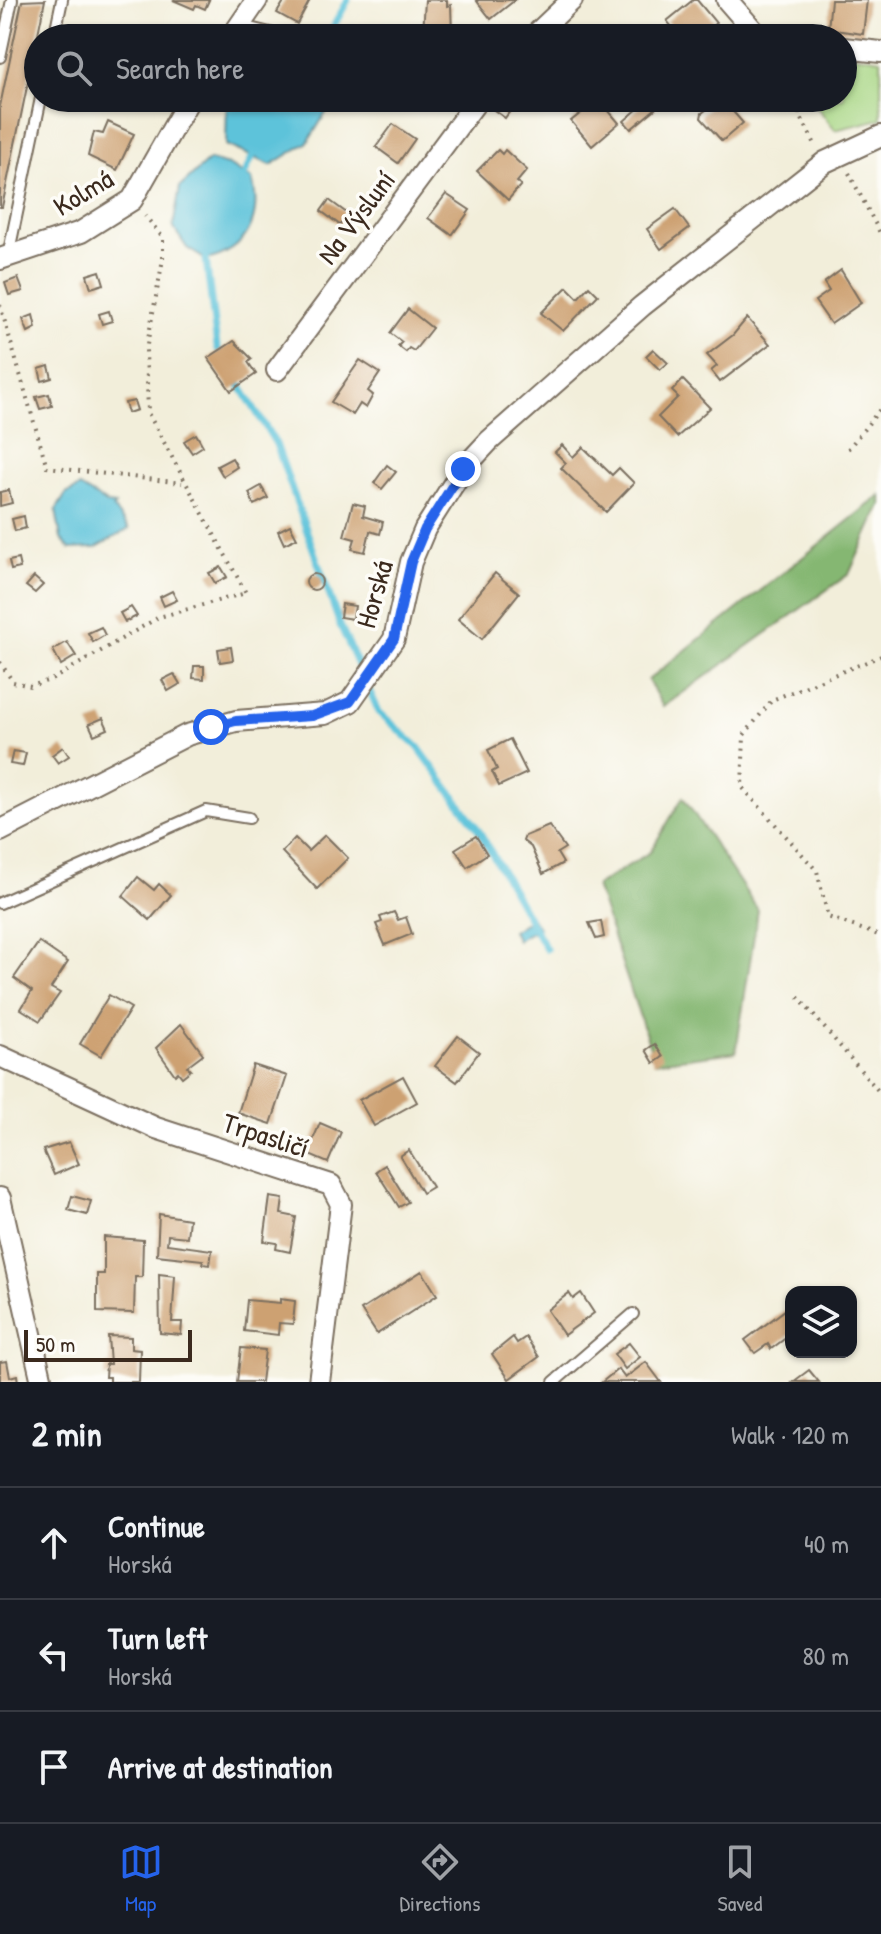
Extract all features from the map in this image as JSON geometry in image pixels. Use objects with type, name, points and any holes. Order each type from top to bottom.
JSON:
[{"type":"street","points":[[241,24],[257,0]]},
{"type":"street","points":[[547,24],[572,0]]},
{"type":"street","points":[[727,0],[748,24]]},
{"type":"street","points":[[857,49],[881,52]]},
{"type":"street","name":"Kolmá","points":[[4,257],[81,232],[132,200],[182,112]]},
{"type":"street","name":"Na Výsluní","points":[[277,370],[469,112]]},
{"type":"street","name":"Horská","points":[[0,831],[187,735],[236,721],[312,716],[350,702],[394,639],[411,562],[425,529],[463,469],[489,441],[642,306],[832,157],[881,136]]},
{"type":"street","name":"Trpasličí","points":[[0,1056],[156,1128],[331,1185],[341,1204],[319,1382]]},
{"type":"street","points":[[0,1198],[42,1382]]},
{"type":"lane","points":[[0,57],[12,0]]},
{"type":"lane","points":[[57,24],[62,0]]},
{"type":"lane","points":[[4,257],[38,112]]},
{"type":"lane","points":[[0,903],[206,811],[249,818]]},
{"type":"lane","points":[[554,1382],[633,1314]]},
{"type":"path","points":[[801,112],[881,235]]},
{"type":"path","points":[[0,662],[13,682],[31,686],[53,679],[159,617],[246,593],[148,413],[146,350],[163,259],[163,237],[132,200]]},
{"type":"path","points":[[0,305],[47,467],[184,483]]},
{"type":"path","points":[[848,449],[881,408]]},
{"type":"path","points":[[881,656],[772,700],[744,735],[742,787],[817,871],[828,917],[881,936]]},
{"type":"path","points":[[798,997],[881,1094]]},
{"type":"green space","points":[[857,55],[881,59],[881,119],[835,130],[821,112],[857,112]]},
{"type":"green space","points":[[881,495],[881,505],[849,574],[663,707],[648,680]]},
{"type":"green space","points":[[683,797],[758,910],[736,1052],[655,1062],[596,886],[650,852]]},
{"type":"water","points":[[227,112],[326,112],[308,142],[271,165],[226,145]]},
{"type":"water","points":[[209,160],[228,165],[252,179],[255,207],[253,219],[241,241],[220,256],[206,260],[187,248],[173,227],[180,187]]},
{"type":"water","points":[[80,487],[115,505],[113,508],[129,529],[95,548],[70,549],[61,539],[56,510],[66,494]]},
{"type":"water","points":[[532,918],[538,928],[517,940],[512,931]]},
{"type":"building","points":[[45,0],[40,24],[24,24],[24,101],[0,207],[0,106],[22,1]]},
{"type":"building","points":[[173,0],[209,0],[205,9],[196,5],[194,9]]},
{"type":"building","points":[[285,0],[310,0],[297,24],[277,13]]},
{"type":"building","points":[[425,0],[447,0],[447,6],[451,5],[452,24],[424,24]]},
{"type":"building","points":[[476,0],[515,0],[491,19]]},
{"type":"building","points":[[697,0],[716,23],[669,24],[667,21]]},
{"type":"building","points":[[831,0],[867,0],[863,34],[857,33],[857,24],[829,24]]},
{"type":"building","points":[[582,112],[610,112],[619,123],[592,146],[571,121]]},
{"type":"building","points":[[634,112],[651,112],[631,129],[624,121]]},
{"type":"building","points":[[733,112],[743,123],[722,141],[701,118],[702,113]]},
{"type":"building","points":[[108,122],[134,134],[117,170],[88,156],[94,132],[103,134]]},
{"type":"building","points":[[393,124],[415,139],[398,163],[376,147]]},
{"type":"building","points":[[498,150],[502,154],[505,150],[527,170],[517,182],[521,185],[508,200],[477,171]]},
{"type":"building","points":[[446,194],[470,210],[452,235],[428,218]]},
{"type":"building","points":[[329,200],[348,214],[340,225],[321,211]]},
{"type":"building","points":[[675,209],[689,228],[661,249],[647,229]]},
{"type":"building","points":[[841,270],[861,303],[831,324],[815,301],[829,291],[824,283]]},
{"type":"building","points":[[100,271],[104,284],[91,288],[87,275]]},
{"type":"building","points":[[18,278],[23,291],[9,295],[5,283]]},
{"type":"building","points":[[589,286],[598,295],[563,331],[541,313],[567,287],[578,298]]},
{"type":"building","points":[[408,309],[432,328],[414,351],[409,348],[406,352],[398,346],[402,342],[390,333]]},
{"type":"building","points":[[109,311],[112,321],[102,324],[99,314]]},
{"type":"building","points":[[33,315],[36,328],[28,332],[23,319]]},
{"type":"building","points":[[747,318],[770,344],[720,382],[711,371],[717,366],[707,355],[733,335]]},
{"type":"building","points":[[234,341],[252,359],[248,362],[256,374],[231,391],[208,358]]},
{"type":"building","points":[[653,349],[668,363],[660,370],[646,356]]},
{"type":"building","points":[[360,360],[380,373],[368,391],[373,395],[366,408],[360,404],[353,415],[331,402]]},
{"type":"building","points":[[49,366],[52,378],[42,381],[39,369]]},
{"type":"building","points":[[683,380],[710,408],[677,437],[658,417],[678,397],[672,391]]},
{"type":"building","points":[[49,394],[52,406],[40,409],[36,397]]},
{"type":"building","points":[[134,401],[137,410],[128,413],[125,403]]},
{"type":"building","points":[[196,434],[203,446],[192,453],[184,441]]},
{"type":"building","points":[[562,445],[573,457],[583,447],[612,475],[619,468],[634,483],[606,512],[561,468],[566,463],[555,452]]},
{"type":"building","points":[[232,458],[237,467],[223,476],[217,466]]},
{"type":"building","points":[[387,465],[396,472],[382,489],[374,483]]},
{"type":"building","points":[[261,486],[268,498],[254,505],[249,493]]},
{"type":"building","points":[[9,490],[12,503],[0,506],[0,492]]},
{"type":"building","points":[[353,503],[365,506],[363,516],[383,522],[380,534],[370,531],[365,552],[352,549],[355,539],[344,536]]},
{"type":"building","points":[[24,516],[26,528],[15,531],[12,519]]},
{"type":"building","points":[[290,525],[297,538],[284,544],[278,531]]},
{"type":"building","points":[[18,559],[20,568],[11,570],[9,561]]},
{"type":"building","points":[[221,567],[227,577],[215,583],[209,573]]},
{"type":"building","points":[[495,573],[519,593],[482,639],[458,619]]},
{"type":"building","points":[[314,574],[320,576],[320,588],[314,590],[308,588],[306,582],[308,576]]},
{"type":"building","points":[[34,577],[43,585],[35,593],[26,586]]},
{"type":"building","points":[[172,591],[177,600],[164,606],[160,597]]},
{"type":"building","points":[[342,604],[355,606],[353,619],[340,617]]},
{"type":"building","points":[[131,607],[137,616],[125,622],[120,613]]},
{"type":"building","points":[[101,627],[105,635],[93,642],[88,633]]},
{"type":"building","points":[[67,642],[76,656],[61,665],[53,650]]},
{"type":"building","points":[[231,647],[233,660],[220,662],[218,649]]},
{"type":"building","points":[[194,666],[204,666],[204,679],[193,678]]},
{"type":"building","points":[[174,674],[180,684],[168,691],[162,680]]},
{"type":"building","points":[[103,718],[108,729],[94,735],[89,724]]},
{"type":"building","points":[[510,739],[527,773],[499,786],[492,772],[497,769],[488,750]]},
{"type":"building","points":[[63,747],[69,756],[58,763],[52,755]]},
{"type":"building","points":[[13,751],[26,753],[23,766],[10,764]]},
{"type":"building","points":[[549,826],[565,848],[557,853],[563,863],[543,874],[531,847],[523,841],[525,836]]},
{"type":"building","points":[[325,835],[348,858],[317,889],[282,852],[295,838],[308,851]]},
{"type":"building","points":[[476,836],[487,854],[467,867],[455,849]]},
{"type":"building","points":[[138,877],[154,890],[159,884],[171,895],[150,920],[123,896]]},
{"type":"building","points":[[394,912],[398,920],[406,917],[412,934],[385,945],[376,924],[382,922],[380,917]]},
{"type":"building","points":[[601,921],[604,937],[596,939],[589,923]]},
{"type":"building","points":[[39,942],[68,962],[51,988],[60,993],[40,1021],[21,1009],[32,991],[14,978]]},
{"type":"building","points":[[109,995],[131,1008],[101,1056],[80,1044]]},
{"type":"building","points":[[181,1024],[203,1054],[187,1066],[191,1070],[182,1077],[178,1072],[175,1075],[156,1048]]},
{"type":"building","points":[[458,1036],[479,1052],[457,1082],[435,1066]]},
{"type":"building","points":[[655,1044],[663,1057],[654,1063],[646,1050]]},
{"type":"building","points":[[253,1065],[287,1076],[271,1124],[238,1113]]},
{"type":"building","points":[[403,1076],[417,1102],[374,1126],[359,1100]]},
{"type":"building","points":[[320,1123],[341,1132],[328,1163],[307,1154]]},
{"type":"building","points":[[69,1142],[79,1164],[54,1175],[43,1150]]},
{"type":"building","points":[[409,1150],[432,1187],[422,1193],[400,1156]]},
{"type":"building","points":[[385,1165],[408,1202],[399,1207],[376,1171]]},
{"type":"building","points":[[72,1196],[91,1201],[87,1215],[68,1210]]},
{"type":"building","points":[[270,1197],[283,1199],[281,1214],[296,1217],[290,1252],[276,1249],[277,1243],[264,1241]]},
{"type":"building","points":[[159,1214],[189,1219],[187,1237],[168,1235],[167,1244],[212,1250],[210,1265],[202,1264],[203,1260],[157,1255]]},
{"type":"building","points":[[104,1237],[143,1240],[142,1277],[135,1277],[134,1313],[97,1312],[97,1274],[104,1274]]},
{"type":"building","points":[[422,1271],[437,1295],[377,1334],[361,1310]]},
{"type":"building","points":[[159,1274],[175,1276],[172,1322],[182,1322],[181,1335],[160,1333]]},
{"type":"building","points":[[569,1293],[573,1299],[581,1293],[594,1313],[564,1335],[547,1310]]},
{"type":"building","points":[[280,1299],[295,1301],[293,1324],[279,1323],[278,1335],[244,1331],[247,1300],[280,1303]]},
{"type":"building","points":[[785,1310],[785,1338],[771,1349],[768,1344],[755,1353],[745,1340]]},
{"type":"building","points":[[108,1336],[131,1337],[131,1349],[140,1350],[139,1382],[110,1382],[110,1377],[105,1377],[106,1364],[110,1364]]},
{"type":"building","points":[[513,1337],[517,1343],[526,1337],[539,1357],[509,1379],[492,1354]]},
{"type":"building","points":[[629,1343],[640,1357],[625,1369],[614,1354]]},
{"type":"building","points":[[241,1348],[265,1350],[261,1382],[237,1382]]},
{"type":"building","points":[[7,1361],[10,1377],[17,1375],[18,1382],[0,1382],[0,1362]]},
{"type":"building","points":[[646,1362],[661,1382],[602,1382],[618,1369],[625,1378]]},
{"type":"building","points":[[809,1370],[819,1382],[793,1382]]},
{"type":"waterway","points":[[335,24],[348,0]]},
{"type":"waterway","points":[[241,182],[256,149]]},
{"type":"waterway","points":[[208,255],[206,260],[217,347],[222,356]]},
{"type":"waterway","points":[[235,377],[276,444],[340,625],[379,712],[418,747],[478,829],[546,949]]},
{"type":"route","points":[[211,727],[236,721],[325,714],[350,702],[394,639],[411,562],[425,529],[463,469]]}]
